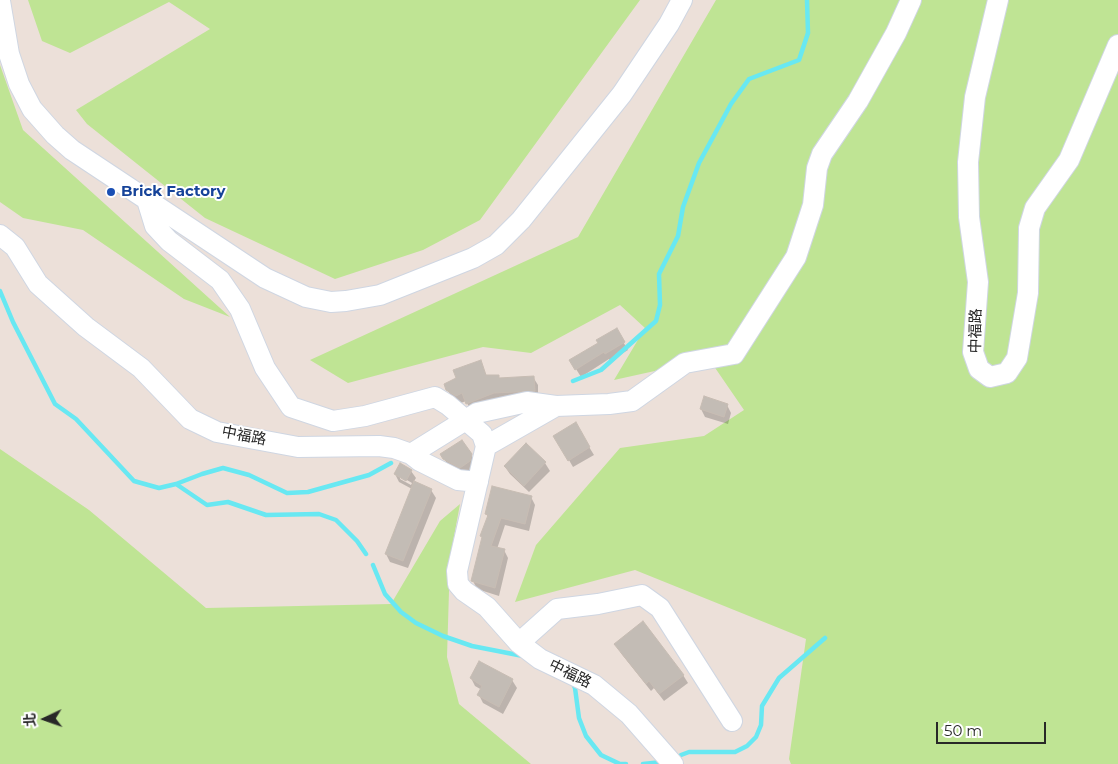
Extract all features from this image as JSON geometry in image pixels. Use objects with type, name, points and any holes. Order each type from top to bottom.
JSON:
[{"type":"street","points":[[0,0],[9,54],[19,84],[32,109],[55,135],[72,150],[265,278],[306,297],[331,302],[346,302],[380,295],[473,258],[496,245],[526,213],[622,94],[669,24],[682,0]]},
{"type":"street","points":[[411,454],[476,413],[527,402],[556,406],[632,401],[685,362],[734,354],[796,257],[813,205],[816,168],[822,154],[858,101],[896,33],[911,0]]},
{"type":"street","name":"中福路","points":[[998,0],[975,97],[968,162],[969,217],[978,282],[973,352],[979,369],[990,378],[1007,373],[1017,358],[1028,293],[1029,228],[1035,208],[1069,160],[1118,45]]},
{"type":"street","points":[[147,200],[155,226],[169,241],[220,280],[240,308],[265,368],[291,407],[334,421],[364,416],[435,397],[448,404],[482,434],[486,446],[556,406]]},
{"type":"street","name":"中福路","points":[[0,235],[15,247],[38,284],[86,326],[141,368],[190,419],[217,432],[298,447],[379,446],[394,448],[411,454],[420,461],[458,480],[478,482]]},
{"type":"street","name":"中福路","points":[[486,446],[457,572],[458,584],[464,591],[487,607],[519,643],[540,660],[594,685],[629,714],[673,764]]},
{"type":"street","points":[[519,643],[557,609],[598,604],[642,595],[660,608],[732,721]]},
{"type":"green space","points":[[28,0],[640,0],[480,220],[423,250],[335,279],[205,218],[87,124],[76,110],[210,29],[169,2],[70,53],[42,41]]},
{"type":"green space","points":[[716,0],[1118,0],[1118,764],[791,764],[789,759],[806,639],[635,570],[515,602],[536,545],[620,448],[704,436],[744,410],[709,359],[614,380],[645,328],[620,305],[531,353],[483,347],[348,383],[310,360],[578,237]]},
{"type":"green space","points":[[0,65],[23,130],[230,317],[184,299],[83,230],[23,218],[0,202]]},
{"type":"green space","points":[[0,449],[89,510],[206,608],[391,604],[440,521],[460,504],[450,558],[447,657],[459,704],[531,764],[0,764]]},
{"type":"building","points":[[617,328],[625,342],[605,354],[604,352],[575,370],[569,360],[598,343],[596,340]]},
{"type":"building","points":[[481,360],[486,375],[499,375],[499,378],[534,376],[535,391],[494,393],[466,404],[462,393],[456,396],[446,390],[444,384],[456,378],[453,370]]},
{"type":"building","points":[[704,396],[728,404],[724,417],[700,409]]},
{"type":"building","points":[[576,422],[590,447],[568,461],[553,436]]},
{"type":"building","points":[[462,440],[472,454],[470,461],[460,468],[443,459],[440,454]]},
{"type":"building","points":[[526,443],[546,462],[524,486],[504,466]]},
{"type":"building","points":[[400,463],[412,470],[406,481],[394,474]]},
{"type":"building","points":[[414,481],[432,489],[403,561],[385,554]]},
{"type":"building","points":[[492,486],[532,496],[525,524],[501,518],[491,546],[505,549],[495,588],[471,581],[482,537],[480,536],[488,515],[485,514]]},
{"type":"building","points":[[643,621],[684,675],[659,694],[649,681],[646,684],[614,644]]},
{"type":"building","points":[[479,661],[513,679],[499,707],[477,695],[482,686],[470,678]]},
{"type":"waterway","points":[[573,381],[601,370],[656,321],[660,305],[659,274],[678,236],[683,207],[699,163],[731,104],[749,79],[799,60],[808,33],[807,0]]},
{"type":"waterway","points":[[0,291],[13,322],[55,404],[76,419],[134,481],[159,488],[223,468],[249,475],[287,493],[308,492],[369,475],[391,463]]},
{"type":"waterway","points":[[176,484],[207,505],[228,502],[266,515],[319,514],[336,520],[357,541],[366,554]]},
{"type":"waterway","points":[[373,565],[385,594],[401,612],[416,623],[443,636],[472,646],[523,656]]},
{"type":"waterway","points":[[681,755],[689,752],[735,752],[747,746],[756,737],[761,725],[762,706],[779,678],[825,638]]},
{"type":"waterway","points":[[572,681],[575,688],[579,718],[586,736],[601,755],[620,764],[626,764]]},
{"type":"waterway","points":[[643,764],[662,762]]},
{"type":"place","name":"Brick Factory","points":[[111,192]]}]
